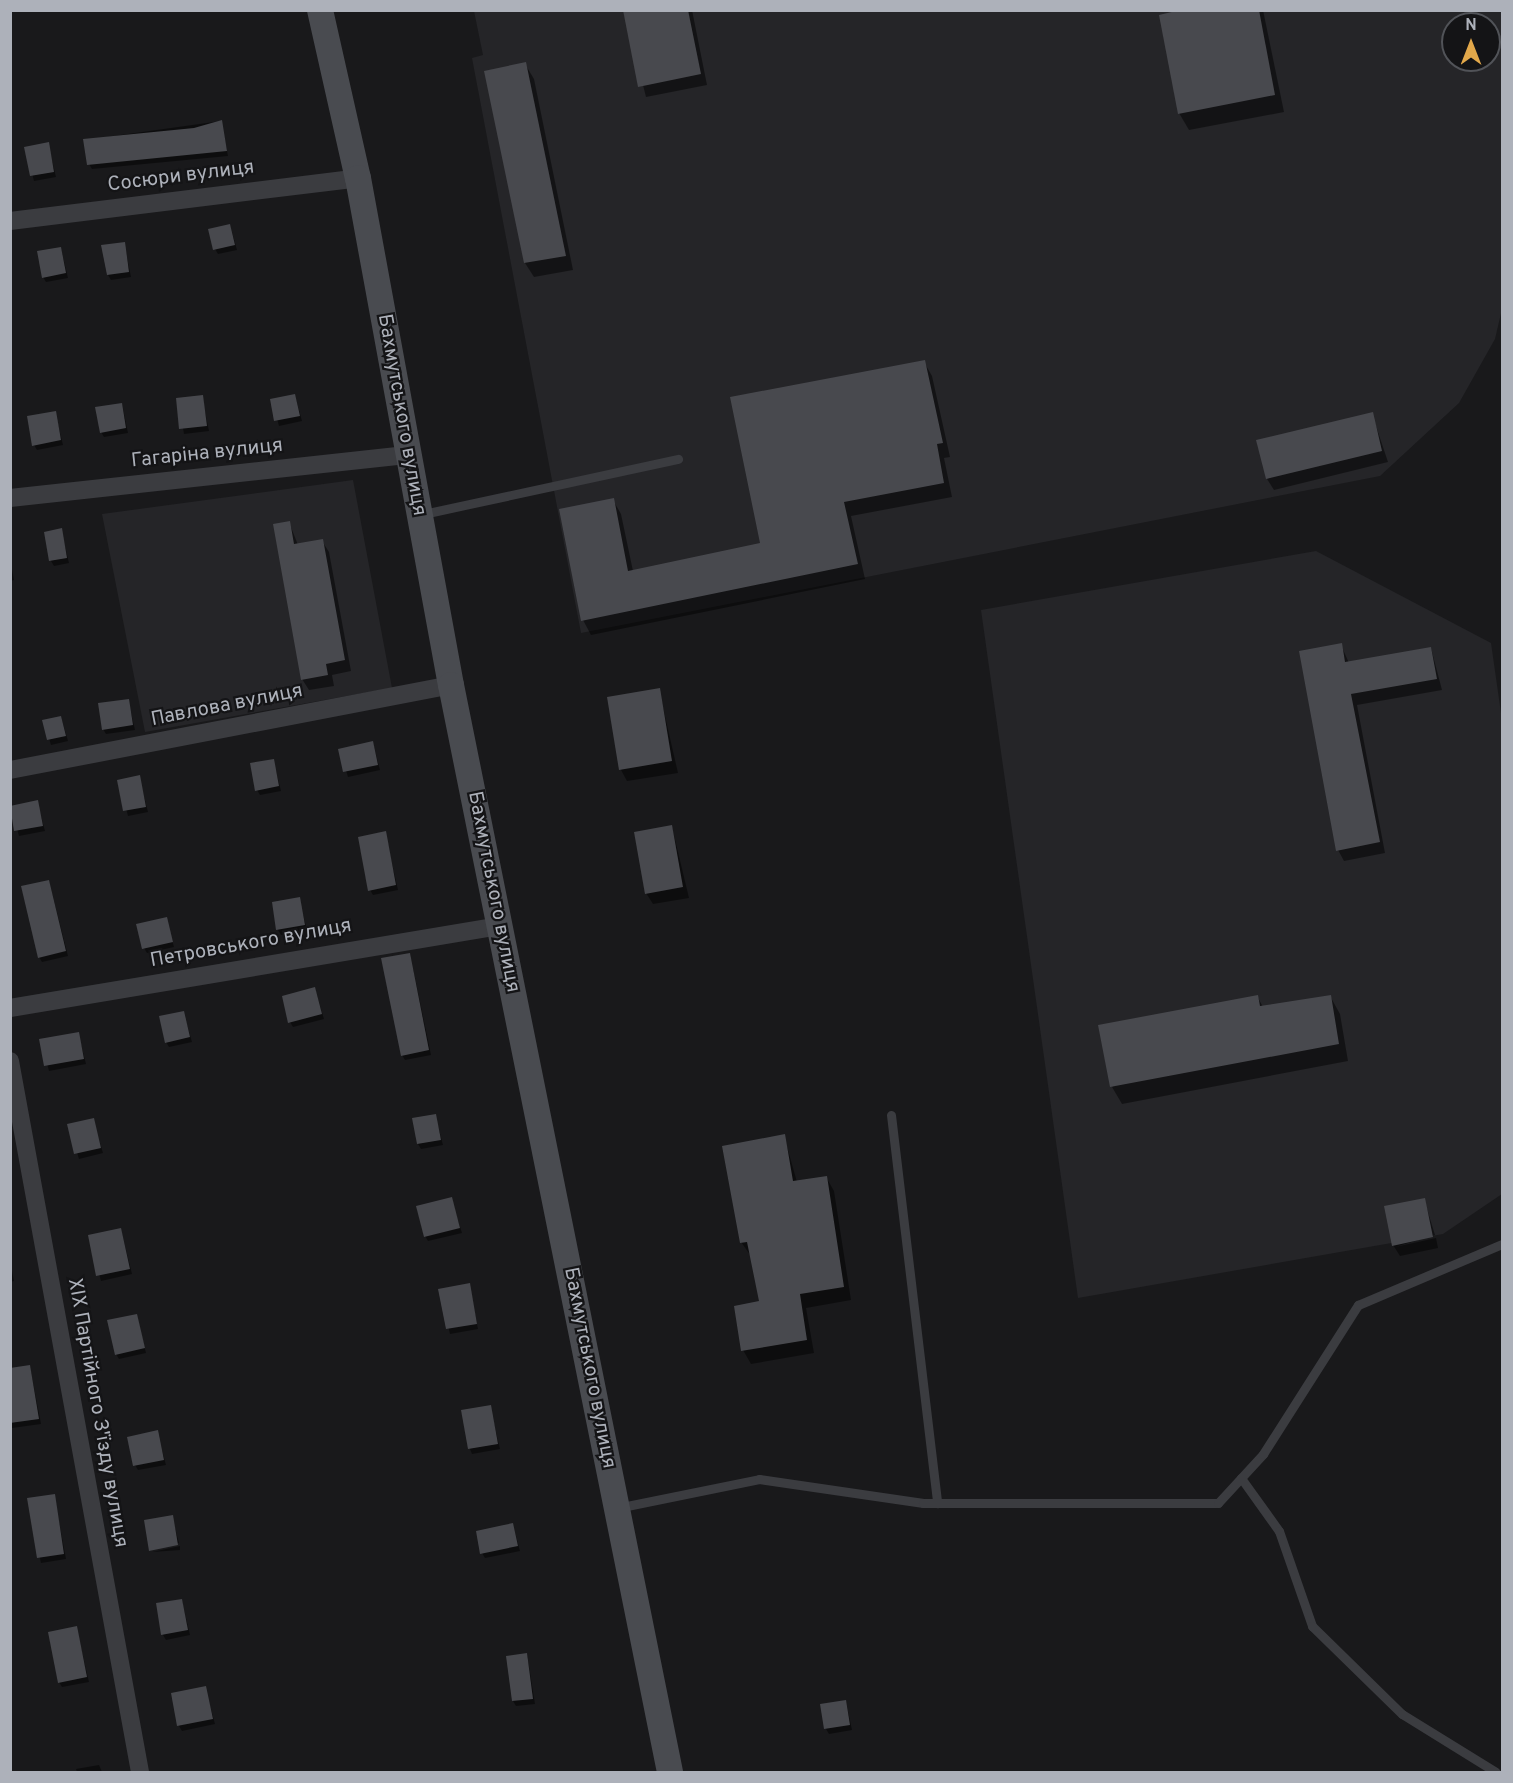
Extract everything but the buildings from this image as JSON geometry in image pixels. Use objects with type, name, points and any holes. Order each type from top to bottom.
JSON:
[{"type":"main road","name":"Бахмутського вулиця","points":[[320,10],[358,178],[451,685],[670,1773]]},
{"type":"street","name":"Сосюри вулиця","points":[[10,221],[358,178]]},
{"type":"street","name":"Гагаріна вулиця","points":[[10,498],[409,455]]},
{"type":"street","name":"Павлова вулиця","points":[[10,770],[451,685]]},
{"type":"street","name":"Петровського вулиця","points":[[10,1008],[500,926]]},
{"type":"street","name":"XIX Партійного З'їзду вулиця","points":[[10,1061],[140,1773]]},
{"type":"lane","points":[[419,514],[678,459]]},
{"type":"lane","points":[[891,1115],[937,1503]]},
{"type":"lane","points":[[617,1508],[759,1479],[937,1503],[1218,1503],[1263,1454],[1358,1305],[1503,1244]]},
{"type":"lane","points":[[1241,1479],[1280,1531],[1312,1626],[1402,1714],[1496,1773]]},
{"type":"shaded area","points":[[474,11],[1502,11],[1502,309],[1495,339],[1459,403],[1380,476],[581,633],[472,58],[483,55]]},
{"type":"shaded area","points":[[353,480],[392,688],[145,732],[102,514]]},
{"type":"shaded area","points":[[1316,551],[1491,643],[1502,720],[1502,1194],[1443,1234],[1078,1298],[981,610]]}]
